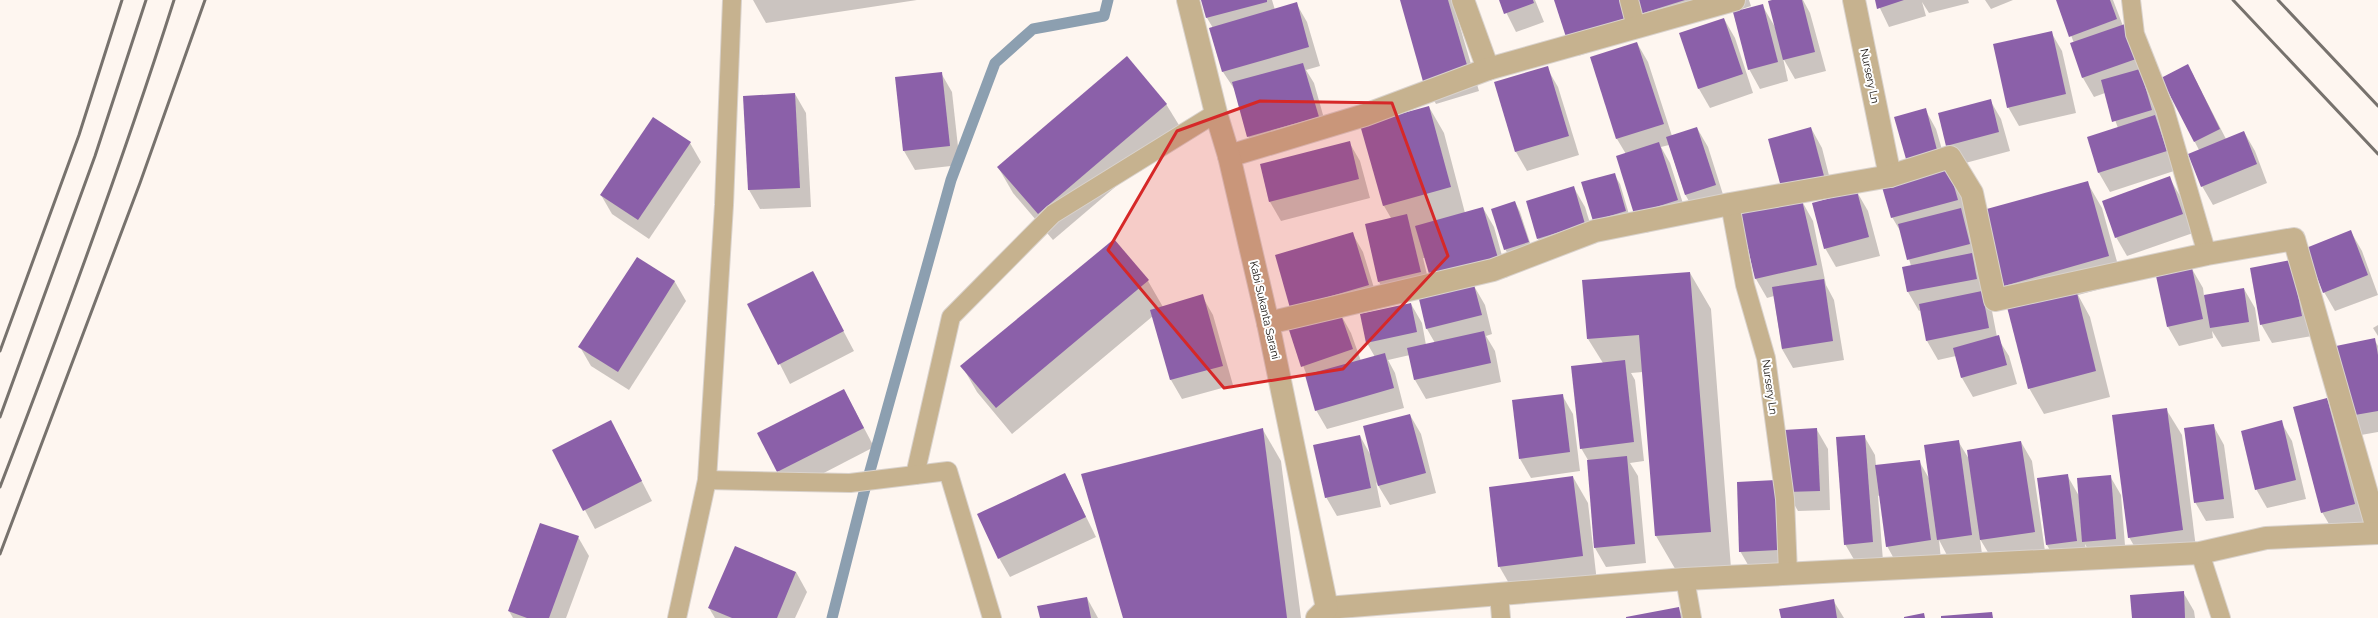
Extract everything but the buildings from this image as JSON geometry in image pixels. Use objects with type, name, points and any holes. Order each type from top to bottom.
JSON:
[{"type":"street","name":"Kabi Sukanta Sarani","points":[[1188,0],[1216,114],[1229,156],[1268,323],[1322,613]]},
{"type":"street","points":[[1464,0],[1488,69]]},
{"type":"street","points":[[1229,156],[1365,115],[1488,69],[1734,0]]},
{"type":"street","name":"Nursery Ln","points":[[1854,0],[1890,176]]},
{"type":"street","points":[[1268,323],[1493,270],[1595,231],[1730,204],[1890,176],[1950,157],[1972,193],[1995,300],[2207,254],[2294,239],[2378,533],[2266,538],[2200,553],[1685,579],[1499,594],[1322,613]]},
{"type":"lane","points":[[677,618],[707,480],[724,205],[732,0]]},
{"type":"lane","points":[[1629,0],[1636,27]]},
{"type":"lane","points":[[2131,0],[2135,34],[2165,110],[2207,254]]},
{"type":"lane","points":[[915,475],[951,318],[1053,214],[1216,114]]},
{"type":"lane","name":"Nursery Ln","points":[[1730,204],[1745,285],[1766,358],[1785,499],[1788,573]]},
{"type":"lane","points":[[707,480],[850,483],[948,471],[992,618]]},
{"type":"lane","points":[[2200,553],[2221,618]]},
{"type":"lane","points":[[1685,579],[1692,618]]},
{"type":"lane","points":[[1499,594],[1501,618]]},
{"type":"highlighted area","points":[[1260,101],[1392,103],[1448,256],[1343,369],[1224,388],[1108,250],[1177,131]]},
{"type":"waterway","points":[[832,618],[863,496],[951,180],[995,63],[1033,29],[1104,16],[1108,0]]},
{"type":"railway","points":[[0,351],[79,135],[122,0]]},
{"type":"railway","points":[[0,417],[95,156],[146,0]]},
{"type":"railway","points":[[0,487],[91,245],[134,123],[174,0]]},
{"type":"railway","points":[[0,554],[140,183],[205,0]]},
{"type":"railway","points":[[2233,0],[2378,154]]},
{"type":"railway","points":[[2278,0],[2378,106]]}]
